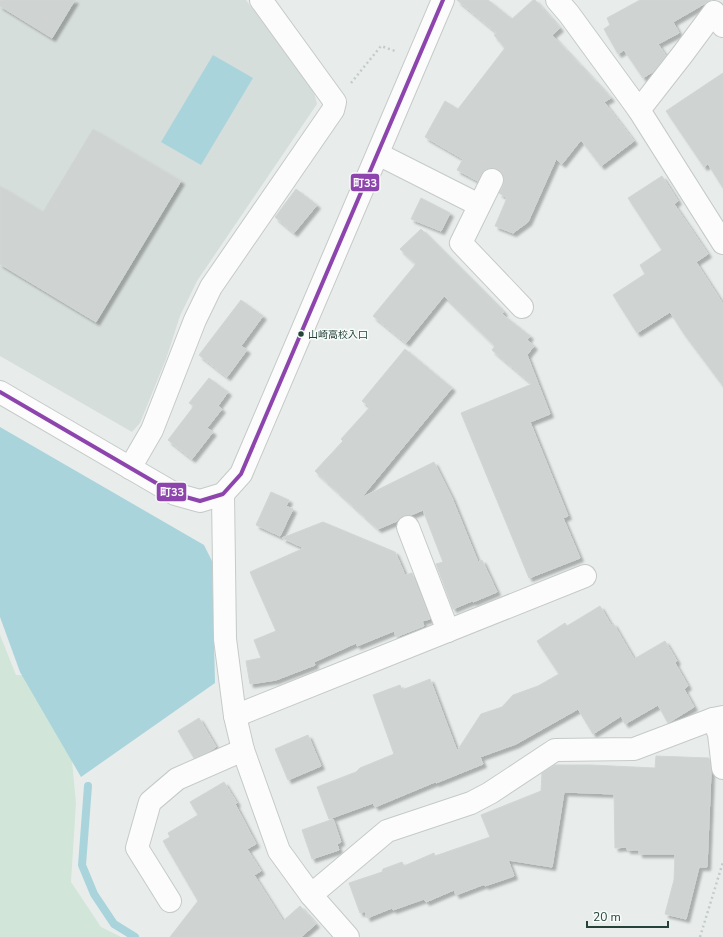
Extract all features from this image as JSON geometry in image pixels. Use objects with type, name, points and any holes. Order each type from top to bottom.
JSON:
[{"type":"street","points":[[130,468],[152,430],[195,320],[211,287],[333,110],[335,102],[261,0]]},
{"type":"street","points":[[0,392],[175,494],[200,501],[223,494],[241,474],[443,0]]},
{"type":"street","points":[[557,0],[569,14],[639,110],[722,238]]},
{"type":"street","points":[[639,110],[714,12],[723,26]]},
{"type":"street","points":[[378,154],[479,205]]},
{"type":"street","points":[[492,180],[461,244],[522,307]]},
{"type":"street","points":[[223,494],[225,639],[235,716],[243,750],[279,851],[312,895],[348,937]]},
{"type":"street","points":[[408,527],[448,631]]},
{"type":"street","points":[[235,716],[585,576]]},
{"type":"street","points":[[312,895],[387,831],[471,803],[490,793],[555,750],[634,749],[718,718],[723,768]]},
{"type":"street","points":[[170,901],[137,848],[150,802],[178,779],[243,750]]},
{"type":"path","points":[[335,102],[382,46]]},
{"type":"path","points":[[700,937],[723,862]]},
{"type":"shaded area","points":[[0,0],[246,0],[314,92],[317,104],[197,281],[180,316],[166,359],[140,423],[132,432],[0,356]]},
{"type":"green space","points":[[0,635],[16,675],[64,677],[76,803],[71,882],[101,927],[121,937],[0,937]]},
{"type":"water","points":[[213,55],[253,78],[201,165],[161,142]]},
{"type":"water","points":[[0,427],[204,545],[212,561],[215,683],[81,777],[20,672],[0,617]]},
{"type":"building","points":[[0,0],[75,0],[52,38],[0,6]]},
{"type":"building","points":[[457,0],[488,0],[512,19],[533,0],[535,0],[560,28],[552,35],[611,98],[604,102],[634,141],[601,166],[581,140],[562,164],[556,159],[528,222],[513,233],[495,226],[507,198],[499,193],[503,186],[504,180],[502,173],[497,169],[491,168],[485,170],[481,174],[478,181],[457,170],[463,159],[425,137],[445,101],[458,109],[505,48],[494,35],[497,33]]},
{"type":"building","points":[[640,0],[711,0],[673,22],[679,33],[658,44],[666,56],[654,71],[643,78],[624,50],[618,54],[604,29],[610,25],[607,18]]},
{"type":"building","points":[[723,73],[723,188],[708,164],[704,167],[666,111]]},
{"type":"building","points":[[93,129],[181,181],[96,322],[0,264],[0,186],[43,212]]},
{"type":"building","points":[[662,176],[678,201],[674,204],[708,254],[696,262],[723,304],[723,386],[684,334],[670,312],[637,333],[613,295],[645,274],[640,265],[662,250],[628,198]]},
{"type":"building","points":[[296,189],[317,205],[294,233],[275,217]]},
{"type":"building","points":[[421,198],[450,213],[441,231],[411,219]]},
{"type":"building","points":[[421,229],[504,312],[502,314],[530,336],[527,340],[534,346],[527,355],[550,414],[530,422],[568,516],[563,518],[580,558],[529,578],[461,413],[532,384],[492,350],[495,346],[444,296],[406,343],[373,316],[416,264],[400,249]]},
{"type":"building","points":[[241,300],[263,316],[241,346],[247,350],[227,377],[199,355]]},
{"type":"building","points":[[405,349],[452,388],[361,498],[434,462],[452,498],[478,562],[482,560],[497,592],[453,609],[436,564],[443,562],[423,510],[411,515],[403,516],[397,521],[378,529],[315,471],[343,441],[341,439],[370,407],[362,401]]},
{"type":"building","points":[[209,378],[228,392],[218,406],[222,409],[207,428],[213,432],[192,459],[168,440],[194,406],[189,403]]},
{"type":"building","points":[[271,492],[289,500],[286,506],[293,509],[280,536],[256,525]]},
{"type":"building","points":[[323,522],[395,552],[405,575],[412,573],[430,619],[422,621],[424,626],[396,637],[394,631],[357,646],[356,643],[314,662],[315,665],[276,680],[250,684],[246,661],[261,658],[254,640],[276,631],[250,572],[304,548],[282,538]]},
{"type":"building","points":[[600,606],[611,625],[613,623],[634,659],[665,641],[677,661],[675,663],[688,686],[684,689],[694,707],[668,723],[658,705],[625,724],[621,716],[593,734],[578,709],[516,744],[480,757],[483,764],[375,807],[373,803],[329,819],[317,787],[356,772],[360,768],[394,754],[373,695],[400,685],[402,690],[430,679],[457,751],[481,714],[502,707],[513,695],[538,686],[559,674],[537,641],[565,623],[567,626]]},
{"type":"building","points":[[199,718],[216,747],[194,758],[178,731]]},
{"type":"building","points":[[308,735],[321,766],[288,780],[275,749]]},
{"type":"building","points":[[656,756],[709,758],[711,772],[707,867],[699,867],[686,919],[665,914],[674,880],[675,854],[639,854],[639,850],[627,850],[627,847],[615,848],[614,794],[564,792],[552,867],[508,860],[514,876],[485,886],[485,884],[456,895],[454,890],[426,902],[424,899],[393,910],[392,908],[367,918],[365,911],[360,913],[349,883],[382,872],[383,869],[402,862],[404,866],[434,853],[435,856],[490,837],[481,815],[541,791],[542,773],[555,765],[655,768]]},
{"type":"building","points":[[224,782],[237,803],[235,804],[256,844],[247,849],[261,871],[254,875],[283,921],[300,906],[316,924],[301,937],[170,937],[198,901],[163,841],[170,837],[168,833],[198,815],[190,802]]},
{"type":"building","points":[[333,819],[341,842],[337,844],[339,850],[312,859],[302,830]]},
{"type":"waterway","points":[[88,786],[82,865],[94,894],[114,924],[135,937]]},
{"type":"transit line","name":"町33","points":[[0,392],[175,494],[200,501],[223,494],[241,474],[443,0]]},
{"type":"place","name":"山崎高校入口","points":[[301,334]]}]
